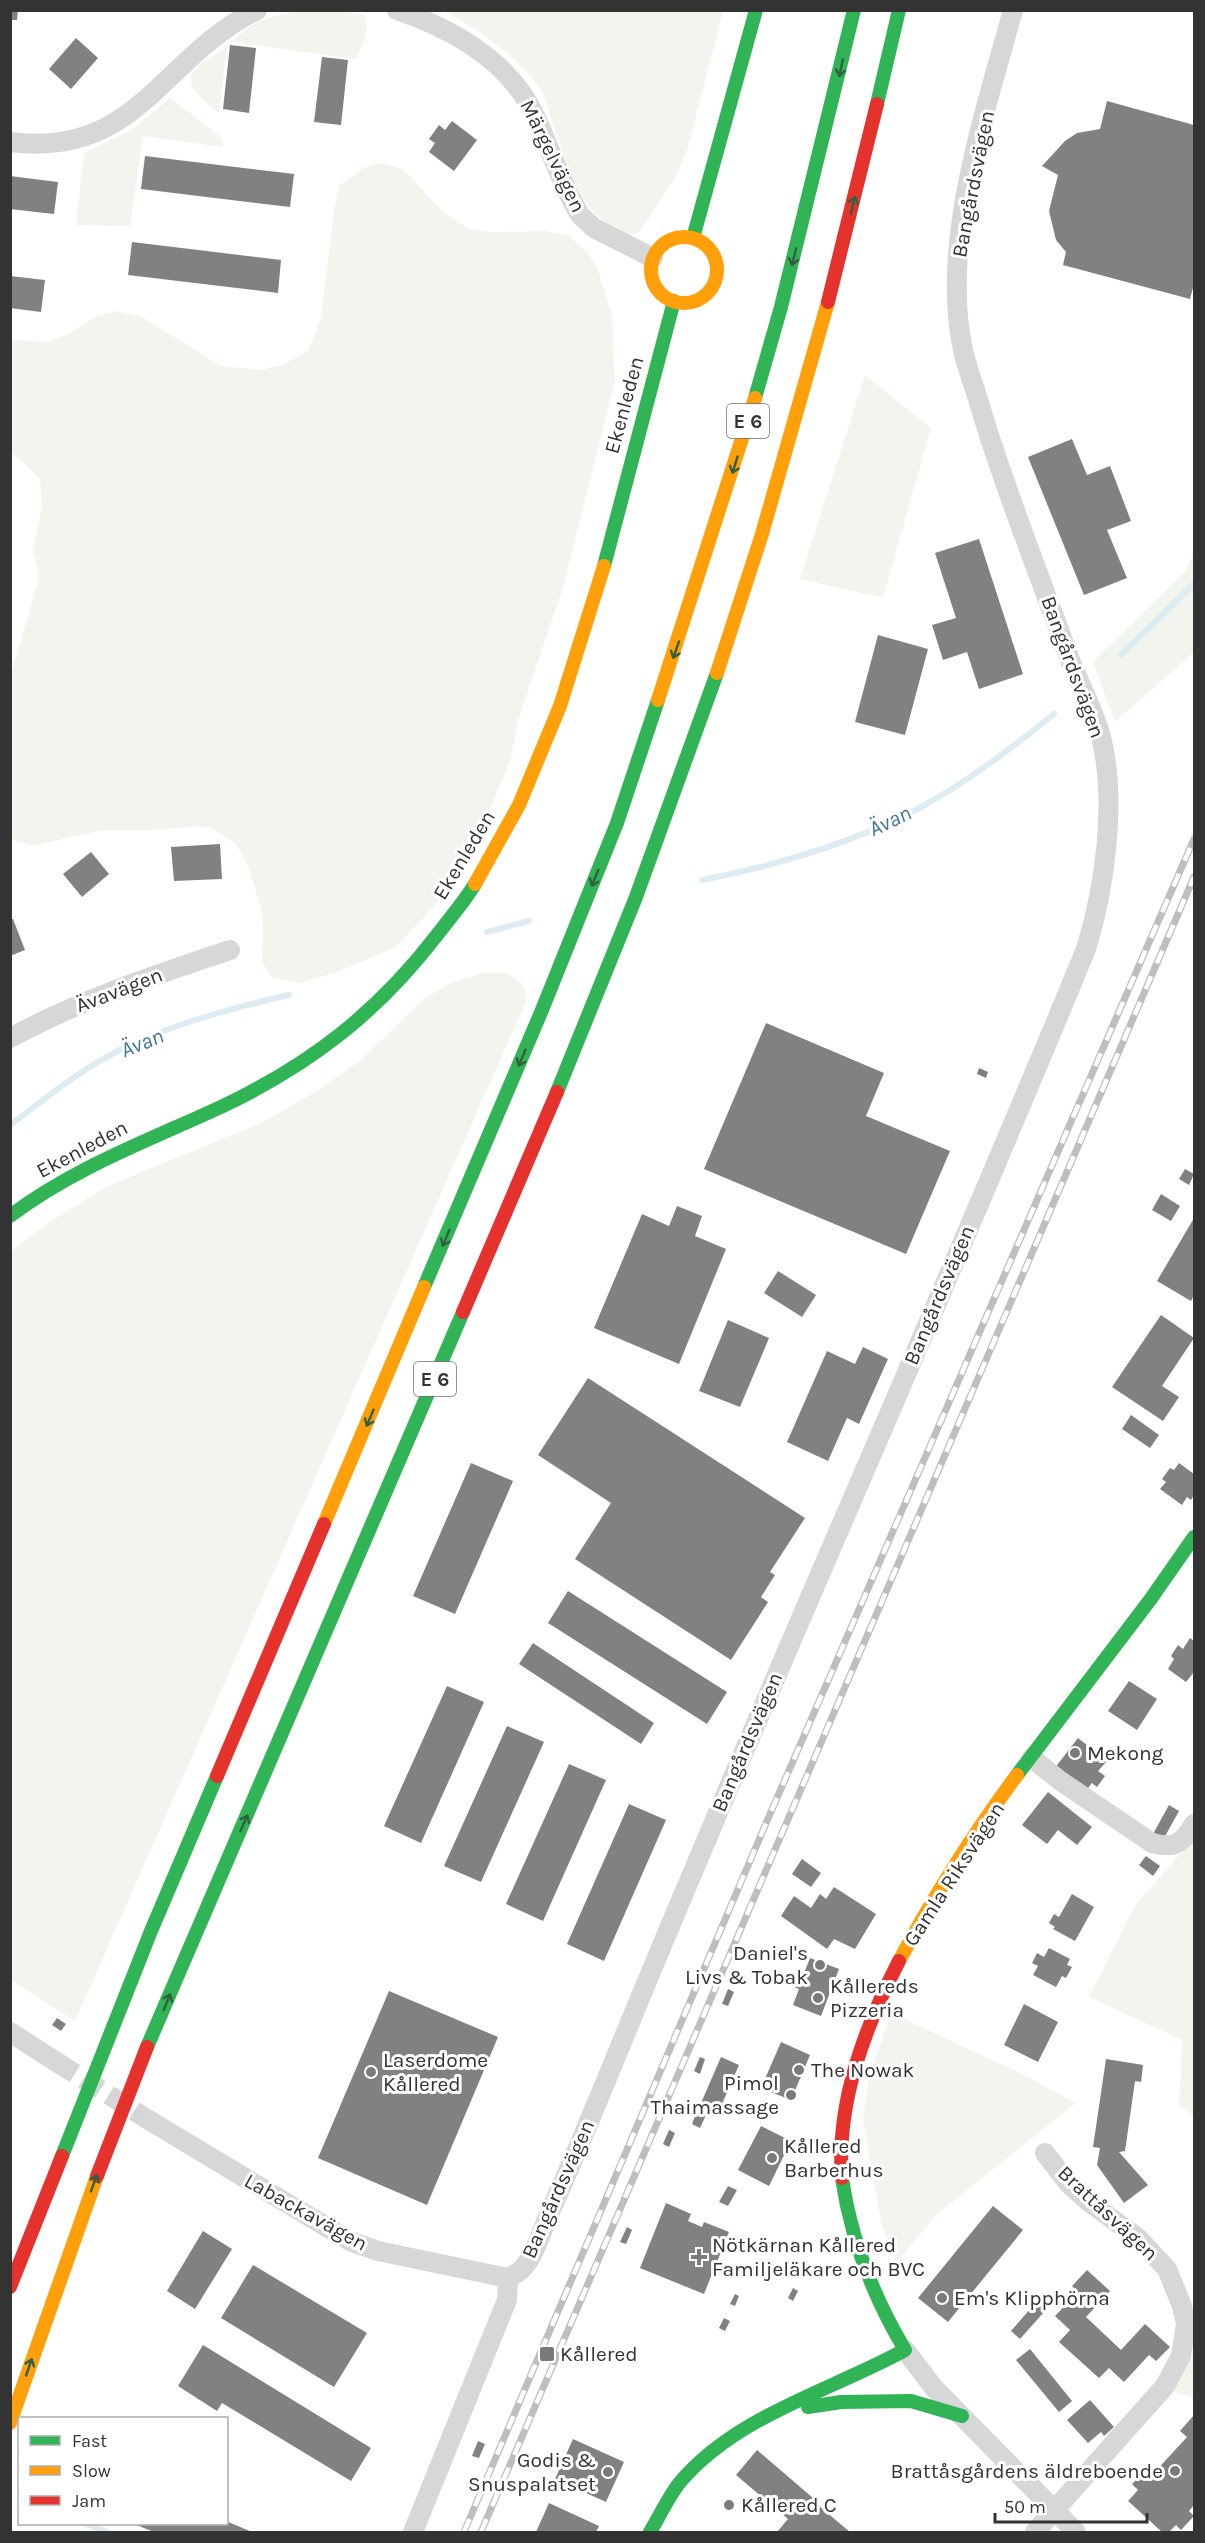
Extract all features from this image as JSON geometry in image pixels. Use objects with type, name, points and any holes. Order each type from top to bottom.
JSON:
[{"type":"main road","points":[[693,237],[756,10]]},
{"type":"main road","name":"E 6","points":[[10,2287],[150,1931],[533,1032],[617,823],[683,631],[740,449],[781,307],[854,10]]},
{"type":"main road","name":"E 6","points":[[10,2423],[61,2273],[120,2116],[188,1951],[308,1677],[585,1025],[658,839],[727,643],[780,475],[824,323],[899,10]]},
{"type":"main road","points":[[693,237],[710,249],[717,269],[716,279],[704,296],[694,301],[674,301],[657,289],[651,268],[653,258],[657,249],[673,238],[693,237]]},
{"type":"main road","name":"Ekenleden","points":[[10,1216],[60,1182],[102,1159],[255,1090],[327,1046],[385,997],[442,930],[491,855],[531,779],[564,697],[587,624],[674,301]]},
{"type":"main road","name":"Gamla Riksvägen","points":[[905,2350],[888,2323],[867,2277],[853,2228],[840,2152],[844,2111],[877,2006],[896,1963],[926,1909],[1032,1758],[1170,1574],[1194,1537]]},
{"type":"main road","points":[[650,2532],[671,2493],[703,2457],[740,2429],[905,2350]]},
{"type":"main road","points":[[789,2407],[878,2400],[911,2401],[962,2416]]},
{"type":"street","points":[[10,142],[36,145],[67,142],[91,136],[117,123],[143,105],[202,46],[227,27],[257,10]]},
{"type":"street","name":"Märgelvägen","points":[[397,10],[434,25],[490,59],[523,94],[580,215],[594,228],[653,258]]},
{"type":"street","name":"Bangårdsvägen","points":[[414,2532],[507,2300],[508,2278],[521,2271],[561,2186],[714,1820],[848,1514],[918,1342],[1019,1115],[1095,922],[1105,867],[1107,835],[1101,737],[995,456],[963,350],[957,296],[958,254],[972,165],[1013,10]]},
{"type":"street","name":"Ävavägen","points":[[10,1038],[53,1015],[89,1000],[230,950]]},
{"type":"street","points":[[1032,1758],[1059,1780],[1152,1843],[1167,1847],[1179,1843],[1194,1824]]},
{"type":"street","points":[[10,2032],[58,2063]]},
{"type":"street","name":"Labackavägen","points":[[152,2122],[350,2241],[378,2251],[508,2278]]},
{"type":"street","name":"Brattåsvägen","points":[[1035,2532],[1165,2386],[1181,2356],[1186,2324],[1182,2306],[1167,2269],[1138,2238],[1089,2202],[1068,2183],[1045,2153]]},
{"type":"street","points":[[905,2350],[934,2388],[1076,2532]]},
{"type":"shaded area","points":[[306,11],[338,11],[364,15],[366,20],[365,37],[356,59],[231,42],[254,24],[273,16]]},
{"type":"shaded area","points":[[442,11],[723,11],[688,148],[676,176],[641,230],[633,235],[615,228],[588,205],[571,174],[545,99],[531,76],[495,43]]},
{"type":"shaded area","points":[[227,47],[219,113],[196,92],[191,77],[202,63]]},
{"type":"shaded area","points":[[170,98],[221,137],[223,147],[143,136],[130,226],[76,225],[84,153],[130,131]]},
{"type":"shaded area","points":[[381,163],[403,169],[442,211],[469,229],[489,232],[545,231],[568,235],[586,251],[597,267],[612,316],[615,381],[564,584],[518,721],[511,758],[478,840],[436,904],[396,947],[342,970],[300,983],[272,977],[262,962],[263,916],[248,865],[236,844],[212,828],[196,826],[156,830],[103,830],[32,846],[11,839],[11,674],[39,578],[33,551],[42,507],[40,479],[18,457],[11,454],[11,340],[48,342],[69,334],[95,317],[116,311],[142,317],[221,366],[261,370],[282,365],[309,350],[321,318],[335,204],[340,185],[365,167]]},
{"type":"shaded area","points":[[865,375],[931,428],[883,598],[800,579]]},
{"type":"shaded area","points":[[1194,553],[1194,652],[1115,722],[1093,662],[1185,572]]},
{"type":"shaded area","points":[[483,973],[508,973],[523,985],[527,999],[75,2021],[11,1980],[11,1251],[49,1222],[108,1186],[263,1122],[315,1092],[360,1061],[424,999],[450,983]]},
{"type":"shaded area","points":[[1194,1839],[1194,2116],[1179,2105],[1182,2040],[1089,1997],[1135,1905]]},
{"type":"shaded area","points":[[891,2013],[1018,2072],[1076,2103],[936,2215],[896,2263],[881,2222],[863,2119],[869,2078]]},
{"type":"shaded area","points":[[1194,2334],[1194,2398],[1172,2391],[1192,2353]]},
{"type":"building","points":[[10,10],[18,10],[17,20],[10,20]]},
{"type":"building","points":[[76,38],[98,58],[71,89],[49,69]]},
{"type":"building","points":[[230,45],[256,48],[249,113],[223,109]]},
{"type":"building","points":[[322,57],[348,60],[341,125],[314,122]]},
{"type":"building","points":[[1107,101],[1194,125],[1194,284],[1190,299],[1063,265],[1066,252],[1056,240],[1049,211],[1058,175],[1042,166],[1065,141],[1077,133],[1100,129]]},
{"type":"building","points":[[452,121],[477,140],[454,171],[429,152],[435,143],[429,139],[439,125],[445,130]]},
{"type":"building","points":[[145,156],[294,174],[290,207],[141,189]]},
{"type":"building","points":[[10,176],[58,182],[54,214],[10,209]]},
{"type":"building","points":[[132,242],[281,260],[278,293],[128,275]]},
{"type":"building","points":[[10,276],[45,280],[41,312],[10,308]]},
{"type":"building","points":[[1072,439],[1087,475],[1110,466],[1131,521],[1107,530],[1127,578],[1084,595],[1028,457]]},
{"type":"building","points":[[979,539],[1023,674],[979,689],[967,652],[943,660],[932,625],[956,618],[935,553]]},
{"type":"building","points":[[878,635],[928,649],[905,735],[855,722]]},
{"type":"building","points":[[220,844],[222,879],[174,881],[171,847]]},
{"type":"building","points":[[91,852],[109,874],[82,897],[63,874]]},
{"type":"building","points":[[13,919],[25,950],[10,956],[10,920]]},
{"type":"building","points":[[766,1023],[884,1073],[866,1116],[950,1151],[906,1254],[704,1169]]},
{"type":"building","points":[[979,1068],[988,1072],[986,1078],[977,1074]]},
{"type":"building","points":[[1185,1169],[1194,1174],[1189,1185],[1179,1179]]},
{"type":"building","points":[[1161,1194],[1180,1206],[1171,1221],[1152,1210]]},
{"type":"building","points":[[677,1206],[702,1216],[695,1236],[726,1249],[679,1364],[594,1328],[642,1214],[669,1226]]},
{"type":"building","points":[[1194,1218],[1194,1295],[1191,1301],[1157,1281]]},
{"type":"building","points":[[778,1271],[816,1295],[802,1317],[764,1293]]},
{"type":"building","points":[[1161,1315],[1194,1338],[1162,1386],[1179,1397],[1163,1421],[1112,1387]]},
{"type":"building","points":[[728,1320],[769,1338],[740,1407],[699,1391]]},
{"type":"building","points":[[863,1347],[888,1359],[859,1424],[847,1418],[828,1461],[787,1442],[827,1351],[855,1364]]},
{"type":"building","points":[[588,1378],[805,1518],[770,1572],[775,1575],[761,1597],[768,1602],[731,1660],[575,1559],[611,1503],[538,1455]]},
{"type":"building","points":[[1131,1415],[1159,1435],[1150,1448],[1122,1429]]},
{"type":"building","points":[[471,1463],[513,1481],[455,1614],[413,1596]]},
{"type":"building","points":[[1179,1463],[1194,1474],[1194,1495],[1191,1500],[1187,1497],[1182,1505],[1160,1489],[1166,1482],[1162,1479],[1170,1468],[1174,1470]]},
{"type":"building","points":[[568,1591],[727,1692],[707,1724],[548,1623]]},
{"type":"building","points":[[1190,1638],[1194,1641],[1194,1672],[1186,1682],[1168,1669],[1174,1659],[1171,1656],[1178,1645],[1183,1649]]},
{"type":"building","points":[[533,1643],[654,1723],[641,1744],[519,1664]]},
{"type":"building","points":[[1129,1681],[1157,1699],[1137,1730],[1108,1711]]},
{"type":"building","points":[[447,1686],[484,1702],[421,1843],[384,1826]]},
{"type":"building","points":[[507,1726],[544,1742],[481,1882],[444,1866]]},
{"type":"building","points":[[1078,1738],[1107,1761],[1098,1771],[1105,1776],[1097,1787],[1092,1783],[1084,1793],[1054,1769]]},
{"type":"building","points":[[569,1764],[606,1780],[543,1921],[506,1904]]},
{"type":"building","points":[[1048,1792],[1092,1827],[1077,1845],[1058,1830],[1047,1844],[1022,1825]]},
{"type":"building","points":[[629,1804],[666,1820],[604,1961],[567,1944]]},
{"type":"building","points":[[1169,1805],[1179,1811],[1163,1840],[1153,1834]]},
{"type":"building","points":[[1146,1856],[1160,1866],[1153,1876],[1139,1865]]},
{"type":"building","points":[[802,1859],[821,1873],[811,1887],[792,1874]]},
{"type":"building","points":[[834,1887],[876,1914],[855,1949],[834,1939],[827,1949],[781,1916],[794,1896],[811,1908],[820,1894],[826,1899]]},
{"type":"building","points":[[1072,1894],[1094,1907],[1075,1941],[1053,1929],[1055,1927],[1049,1923],[1054,1914],[1059,1917]]},
{"type":"building","points":[[1049,1948],[1070,1959],[1067,1965],[1072,1967],[1066,1978],[1062,1976],[1056,1987],[1033,1975],[1038,1966],[1032,1963],[1037,1953],[1044,1957]]},
{"type":"building","points":[[810,1958],[839,1969],[821,2016],[793,2005],[799,1989],[792,1986],[798,1970],[804,1973]]},
{"type":"building","points":[[728,1989],[734,1992],[728,2006],[722,2004]]},
{"type":"building","points":[[389,1991],[498,2037],[427,2205],[318,2158]]},
{"type":"building","points":[[1024,2004],[1058,2022],[1038,2062],[1004,2045]]},
{"type":"building","points":[[57,2018],[66,2024],[61,2031],[52,2025]]},
{"type":"building","points":[[781,2042],[810,2055],[791,2100],[761,2088]]},
{"type":"building","points":[[700,2057],[705,2059],[700,2074],[694,2071]]},
{"type":"building","points":[[721,2057],[739,2065],[719,2111],[701,2103]]},
{"type":"building","points":[[1106,2059],[1143,2065],[1141,2082],[1135,2081],[1125,2151],[1119,2152],[1148,2185],[1124,2203],[1097,2165],[1100,2148],[1093,2147]]},
{"type":"building","points":[[697,2111],[706,2115],[700,2128],[692,2124]]},
{"type":"building","points":[[761,2126],[791,2141],[769,2186],[738,2170]]},
{"type":"building","points":[[669,2130],[675,2133],[669,2147],[663,2144]]},
{"type":"building","points":[[728,2186],[737,2190],[728,2206],[719,2202]]},
{"type":"building","points":[[666,2203],[691,2214],[688,2221],[702,2227],[704,2222],[729,2232],[704,2294],[640,2268]]},
{"type":"building","points":[[993,2206],[1023,2230],[948,2322],[918,2298]]},
{"type":"building","points":[[627,2227],[632,2230],[626,2244],[620,2242]]},
{"type":"building","points":[[203,2231],[232,2249],[195,2309],[167,2291]]},
{"type":"building","points":[[253,2265],[367,2333],[334,2387],[221,2318]]},
{"type":"building","points":[[1087,2270],[1110,2291],[1086,2317],[1121,2350],[1145,2324],[1170,2347],[1156,2361],[1149,2355],[1124,2382],[1109,2368],[1099,2378],[1059,2342],[1070,2330],[1055,2316],[1078,2292],[1072,2286]]},
{"type":"building","points":[[793,2288],[798,2291],[793,2301],[788,2298]]},
{"type":"building","points":[[735,2294],[739,2296],[735,2306],[730,2304]]},
{"type":"building","points":[[1043,2294],[1052,2303],[1020,2339],[1011,2331]]},
{"type":"building","points":[[724,2318],[730,2321],[725,2331],[719,2328]]},
{"type":"building","points":[[203,2345],[371,2448],[351,2481],[222,2403],[217,2411],[178,2386]]},
{"type":"building","points":[[1030,2349],[1072,2401],[1059,2412],[1016,2360]]},
{"type":"building","points":[[1090,2400],[1114,2427],[1104,2436],[1101,2432],[1088,2443],[1067,2420]]},
{"type":"building","name":"Brattåsgårdens äldreboende","points":[[1194,2415],[1194,2505],[1189,2511],[1194,2516],[1181,2530],[1176,2525],[1169,2532],[1162,2532],[1128,2501],[1138,2490],[1132,2484],[1147,2469],[1153,2474],[1187,2437],[1180,2431]]},
{"type":"building","points":[[573,2439],[624,2462],[606,2502],[555,2479]]},
{"type":"building","points":[[478,2441],[485,2444],[479,2458],[472,2456]]},
{"type":"building","points":[[757,2450],[850,2532],[777,2532],[788,2519],[736,2475]]},
{"type":"building","points":[[549,2503],[599,2526],[596,2532],[536,2532]]},
{"type":"building","points":[[228,2522],[252,2532],[154,2532],[136,2525],[228,2525]]},
{"type":"waterway","name":"Ävan","points":[[1121,655],[1194,584]]},
{"type":"waterway","name":"Ävan","points":[[702,880],[788,860],[843,842],[897,819],[923,806],[974,774],[1054,714]]},
{"type":"waterway","name":"Ävan","points":[[487,932],[529,921]]},
{"type":"waterway","name":"Ävan","points":[[10,1125],[91,1066],[139,1041],[203,1018],[289,995]]},
{"type":"waterway","points":[[89,2525],[107,2532]]},
{"type":"tunnel","points":[[58,2063],[152,2122]]},
{"type":"railway","points":[[464,2532],[770,1814],[1194,839]]},
{"type":"railway","points":[[481,2532],[1194,877]]},
{"type":"traffic: fast","points":[[693,238],[756,10]]},
{"type":"traffic: fast","points":[[755,398],[781,307],[854,10]]},
{"type":"traffic: fast","points":[[877,104],[899,10]]},
{"type":"traffic: fast","points":[[604,566],[674,301]]},
{"type":"traffic: fast","points":[[557,1092],[636,897],[717,673]]},
{"type":"traffic: fast","points":[[424,1287],[542,1010],[617,823],[658,700]]},
{"type":"traffic: fast","points":[[10,1216],[60,1183],[255,1090],[314,1054],[367,1012],[391,988],[437,935],[475,884]]},
{"type":"traffic: fast","points":[[147,2047],[463,1312]]},
{"type":"traffic: fast","points":[[1017,1775],[1150,1600],[1194,1537]]},
{"type":"traffic: fast","points":[[62,2156],[151,1931],[217,1776]]},
{"type":"traffic: fast","points":[[650,2532],[681,2481],[704,2458],[730,2438],[786,2406],[905,2350],[893,2330],[865,2267],[851,2223],[842,2178]]},
{"type":"traffic: fast","points":[[808,2407],[841,2402],[911,2401],[962,2416]]},
{"type":"traffic: slow","points":[[684,237],[697,240],[707,247],[714,257],[717,270],[714,283],[707,293],[697,300],[684,303],[671,300],[661,293],[654,283],[651,270],[654,257],[661,247],[671,240],[684,237]]},
{"type":"traffic: slow","points":[[717,673],[762,534],[828,302]]},
{"type":"traffic: slow","points":[[658,700],[755,398]]},
{"type":"traffic: slow","points":[[475,884],[519,805],[560,706],[604,566]]},
{"type":"traffic: slow","points":[[324,1524],[424,1287]]},
{"type":"traffic: slow","points":[[899,1961],[955,1866],[1017,1775]]},
{"type":"traffic: slow","points":[[10,2423],[97,2176]]},
{"type":"traffic: jam","points":[[828,302],[877,104]]},
{"type":"traffic: jam","points":[[463,1312],[557,1092]]},
{"type":"traffic: jam","points":[[217,1776],[324,1524]]},
{"type":"traffic: jam","points":[[842,2178],[841,2150],[848,2094],[864,2039],[899,1961]]},
{"type":"traffic: jam","points":[[97,2176],[147,2047]]},
{"type":"traffic: jam","points":[[10,2287],[62,2156]]},
{"type":"place","name":"Mekong","points":[[1075,1753]]},
{"type":"place","name":"Daniel's Livs & Tobak","points":[[820,1965]]},
{"type":"place","name":"Kållereds Pizzeria","points":[[818,1998]]},
{"type":"place","name":"The Nowak","points":[[799,2070]]},
{"type":"place","name":"Laserdome Kållered","points":[[371,2072]]},
{"type":"place","name":"Pimol Thaimassage","points":[[791,2095]]},
{"type":"place","name":"Kållered Barberhus","points":[[772,2158]]},
{"type":"place","name":"Nötkärnan Kållered Familjeläkare och BVC","points":[[699,2257]]},
{"type":"place","name":"Em's Klipphörna","points":[[942,2298]]},
{"type":"place","name":"Kållered","points":[[547,2354]]},
{"type":"place","name":"Brattåsgårdens äldreboende","points":[[1175,2471]]},
{"type":"place","name":"Godis & Snuspalatset","points":[[608,2472]]},
{"type":"place","name":"Kållered C","points":[[729,2505]]}]
